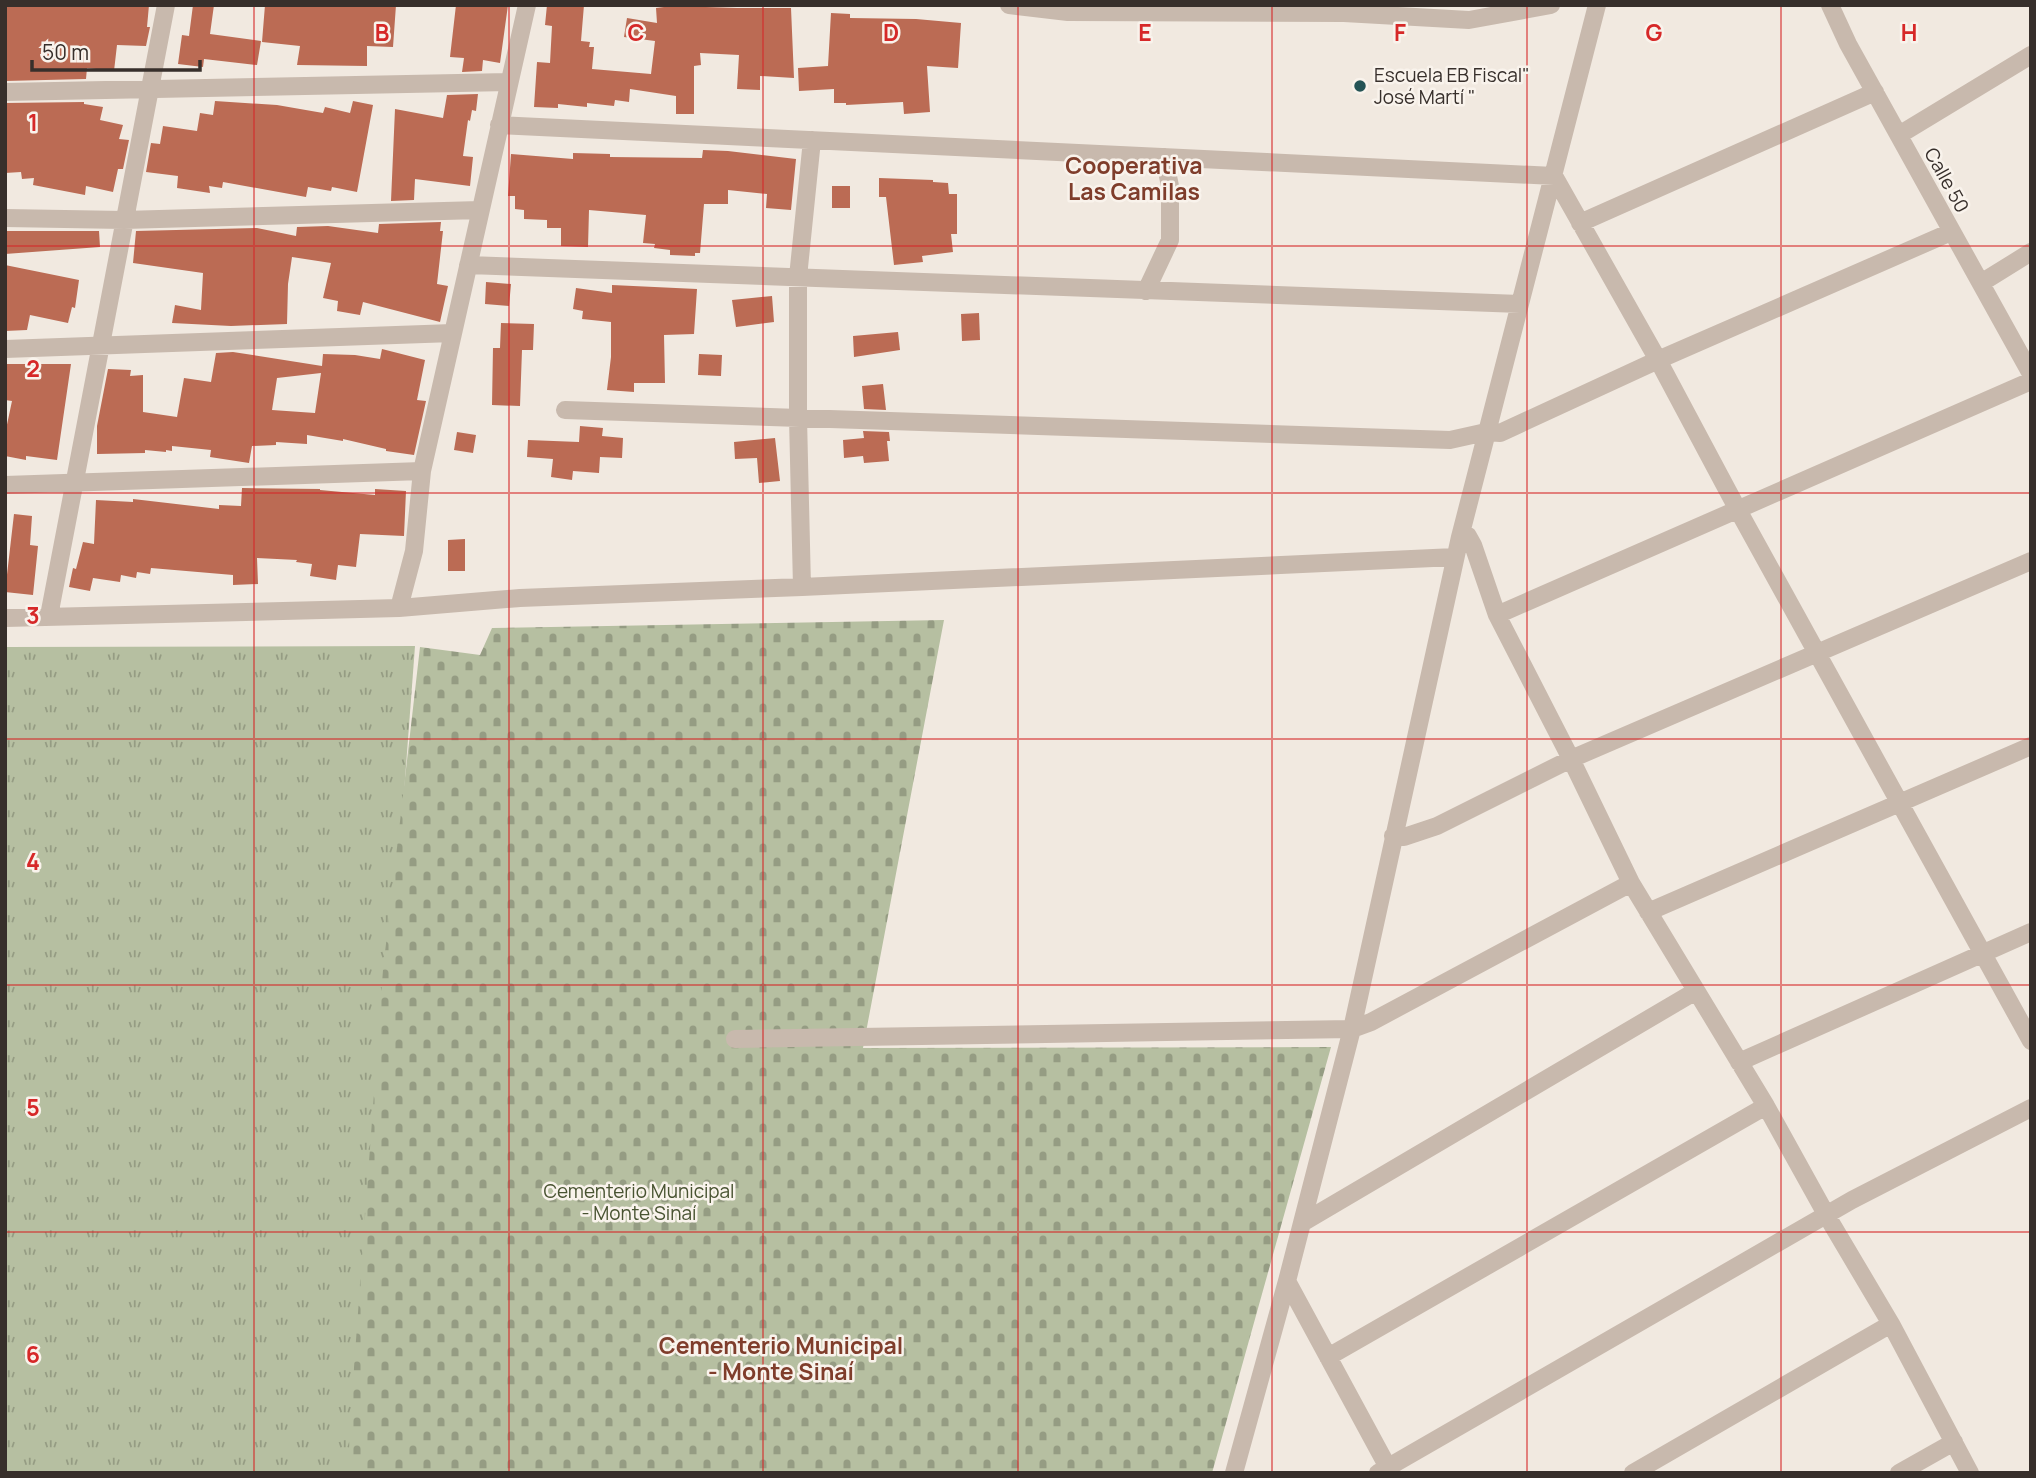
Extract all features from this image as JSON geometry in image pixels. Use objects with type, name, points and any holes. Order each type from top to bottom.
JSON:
[{"type":"street","points":[[49,617],[166,5]]},
{"type":"street","points":[[399,608],[414,551],[422,471],[527,5]]},
{"type":"street","points":[[1009,5],[1068,12],[1343,13],[1469,20],[1551,5]]},
{"type":"street","points":[[1234,1473],[1352,1029],[1455,557],[1597,5]]},
{"type":"street","name":"Calle 50","points":[[1830,5],[1848,44],[2031,374]]},
{"type":"street","points":[[1899,135],[2031,55]]},
{"type":"street","points":[[5,92],[509,82]]},
{"type":"street","points":[[1580,223],[1875,92]]},
{"type":"street","points":[[499,125],[1554,176]]},
{"type":"street","points":[[802,587],[798,277],[812,140]]},
{"type":"street","points":[[1146,291],[1170,240],[1170,186],[1164,157]]},
{"type":"street","points":[[1554,176],[1658,360],[2031,1041]]},
{"type":"street","points":[[5,218],[124,220],[480,210]]},
{"type":"street","points":[[565,410],[1450,440],[1486,432],[1500,433],[1658,360],[1951,232]]},
{"type":"street","points":[[1980,283],[2031,252]]},
{"type":"street","points":[[468,265],[1520,304]]},
{"type":"street","points":[[5,349],[453,333]]},
{"type":"street","points":[[1497,615],[2031,381]]},
{"type":"street","points":[[5,485],[422,471]]},
{"type":"street","points":[[1460,537],[1468,536],[1473,545],[1497,615],[1631,883],[1766,1106],[1891,1324],[1970,1473]]},
{"type":"street","points":[[5,618],[399,608],[520,598],[1455,557]]},
{"type":"street","points":[[1393,836],[1404,837],[1437,826],[1571,759],[2031,561]]},
{"type":"street","points":[[1648,912],[2031,746]]},
{"type":"street","points":[[736,1039],[1352,1029],[1371,1022],[1631,883]]},
{"type":"street","points":[[1740,1062],[2031,932]]},
{"type":"street","points":[[1302,1223],[1696,990]]},
{"type":"street","points":[[1328,1357],[1766,1106]]},
{"type":"street","points":[[1287,1281],[1386,1471],[1853,1200],[2031,1108]]},
{"type":"street","points":[[1633,1473],[1891,1324]]},
{"type":"street","points":[[1899,1473],[1954,1442]]},
{"type":"green space","name":"Cementerio Municipal - Monte Sinaí","points":[[944,620],[863,1048],[1331,1047],[1212,1473],[350,1473],[349,1436],[383,970],[420,647],[480,655],[492,628]]},
{"type":"green space","points":[[415,646],[353,1473],[5,1473],[5,647]]},
{"type":"building","points":[[5,5],[149,5],[147,27],[150,27],[146,46],[117,45],[114,71],[87,68],[86,79],[5,81]]},
{"type":"building","points":[[193,5],[214,5],[210,34],[261,41],[257,65],[204,59],[203,67],[178,64],[182,35],[189,36]]},
{"type":"building","points":[[265,5],[396,5],[393,47],[367,46],[367,66],[297,65],[300,46],[262,42]]},
{"type":"building","points":[[456,5],[508,5],[500,63],[483,60],[482,71],[462,72],[464,58],[450,57]]},
{"type":"building","points":[[547,5],[584,5],[581,41],[590,42],[589,47],[594,47],[592,69],[651,74],[655,41],[624,37],[627,18],[657,23],[656,8],[680,5],[791,8],[794,78],[760,76],[760,90],[737,89],[739,55],[700,53],[701,65],[694,66],[694,114],[676,114],[676,96],[630,89],[629,102],[615,100],[614,106],[587,103],[587,107],[558,104],[558,108],[534,107],[537,62],[550,63],[552,26],[545,25]]},
{"type":"building","points":[[831,13],[850,14],[850,18],[961,23],[958,68],[927,66],[930,112],[904,114],[903,102],[846,105],[834,103],[834,89],[799,91],[798,68],[828,66]]},
{"type":"building","points":[[478,94],[476,111],[472,110],[470,121],[468,120],[463,156],[473,157],[470,186],[415,179],[414,200],[391,201],[395,109],[443,118],[447,95]]},
{"type":"building","points":[[215,101],[277,105],[323,113],[325,107],[350,113],[353,101],[373,105],[357,192],[332,187],[331,191],[308,187],[306,197],[223,182],[222,188],[209,186],[210,193],[177,188],[178,176],[146,172],[151,143],[160,144],[163,126],[197,131],[200,113],[213,115]]},
{"type":"building","points":[[84,102],[103,107],[100,120],[123,125],[119,139],[129,140],[123,169],[118,169],[113,192],[86,186],[85,195],[33,185],[34,178],[22,179],[21,172],[5,173],[5,103]]},
{"type":"building","points":[[703,150],[796,159],[791,210],[766,208],[767,194],[728,190],[728,204],[704,204],[700,253],[695,253],[695,256],[670,255],[670,250],[643,243],[646,215],[589,210],[588,247],[561,246],[561,228],[547,228],[547,220],[524,219],[524,210],[515,209],[515,196],[508,196],[511,154],[573,159],[573,153],[610,154],[610,157],[702,158]]},
{"type":"building","points":[[879,178],[948,183],[949,194],[957,194],[957,234],[951,234],[953,252],[922,256],[923,262],[894,265],[886,197],[879,197]]},
{"type":"building","points":[[832,186],[850,186],[850,208],[832,208]]},
{"type":"building","points":[[441,222],[440,231],[443,231],[437,284],[448,286],[440,322],[363,302],[360,315],[337,311],[338,301],[323,298],[331,263],[292,257],[287,324],[231,326],[172,323],[175,305],[201,310],[203,273],[133,263],[136,231],[257,228],[296,236],[297,227],[328,226],[378,233],[379,224]]},
{"type":"building","points":[[5,231],[99,231],[100,247],[5,254]]},
{"type":"building","points":[[5,265],[79,280],[75,308],[72,307],[68,323],[30,315],[27,330],[5,331]]},
{"type":"building","points":[[486,282],[511,284],[509,306],[485,304]]},
{"type":"building","points":[[612,285],[697,289],[694,334],[664,335],[665,383],[634,383],[634,392],[607,390],[611,322],[582,319],[583,311],[573,309],[576,288],[612,293]]},
{"type":"building","points":[[772,296],[774,322],[736,327],[732,300]]},
{"type":"building","points":[[979,313],[980,340],[962,341],[961,314]]},
{"type":"building","points":[[501,323],[534,324],[533,350],[522,350],[520,406],[492,405],[493,348],[500,348]]},
{"type":"building","points":[[898,332],[900,350],[854,357],[853,336]]},
{"type":"building","points":[[382,349],[425,360],[417,400],[426,401],[414,455],[386,451],[343,439],[307,435],[307,444],[276,442],[276,445],[252,446],[249,463],[210,457],[211,450],[172,446],[172,451],[166,452],[145,450],[145,453],[97,454],[97,426],[108,369],[131,370],[130,376],[143,375],[143,412],[177,417],[184,378],[211,382],[216,353],[233,352],[322,366],[323,354],[380,359]],"holes":[[[321,373],[315,413],[272,410],[277,378]]]},
{"type":"building","points":[[699,354],[722,355],[721,376],[698,375]]},
{"type":"building","points":[[5,364],[71,364],[57,460],[26,456],[26,460],[5,456],[5,434],[12,401],[5,400]]},
{"type":"building","points":[[883,384],[886,410],[864,409],[862,386]]},
{"type":"building","points":[[580,426],[603,428],[602,436],[623,438],[622,458],[600,457],[599,473],[573,471],[572,480],[551,477],[553,459],[527,457],[528,440],[579,442]]},
{"type":"building","points":[[863,431],[889,432],[889,461],[864,463],[863,456],[844,458],[843,440],[864,438]]},
{"type":"building","points":[[457,432],[476,435],[473,453],[454,450]]},
{"type":"building","points":[[775,438],[780,481],[759,483],[757,458],[735,459],[734,442]]},
{"type":"building","points":[[242,488],[320,489],[375,495],[375,489],[406,491],[404,536],[360,534],[356,567],[338,565],[336,580],[310,576],[312,564],[296,562],[297,560],[257,558],[258,584],[233,585],[233,575],[151,568],[150,574],[137,572],[136,578],[121,575],[120,582],[93,578],[90,591],[69,587],[83,542],[94,544],[96,500],[133,502],[133,499],[219,509],[219,505],[241,506]]},
{"type":"building","points":[[14,514],[32,516],[30,545],[38,546],[33,595],[5,592]]},
{"type":"building","points":[[465,539],[465,571],[448,571],[448,540]]},
{"type":"place","name":"Escuela EB Fiscal\" José Martí \"","points":[[1360,86]]},
{"type":"district","name":"Cooperativa Las Camilas","points":[[1134,178]]},
{"type":"district","name":"Cementerio Municipal - Monte Sinaí","points":[[781,1358]]}]
